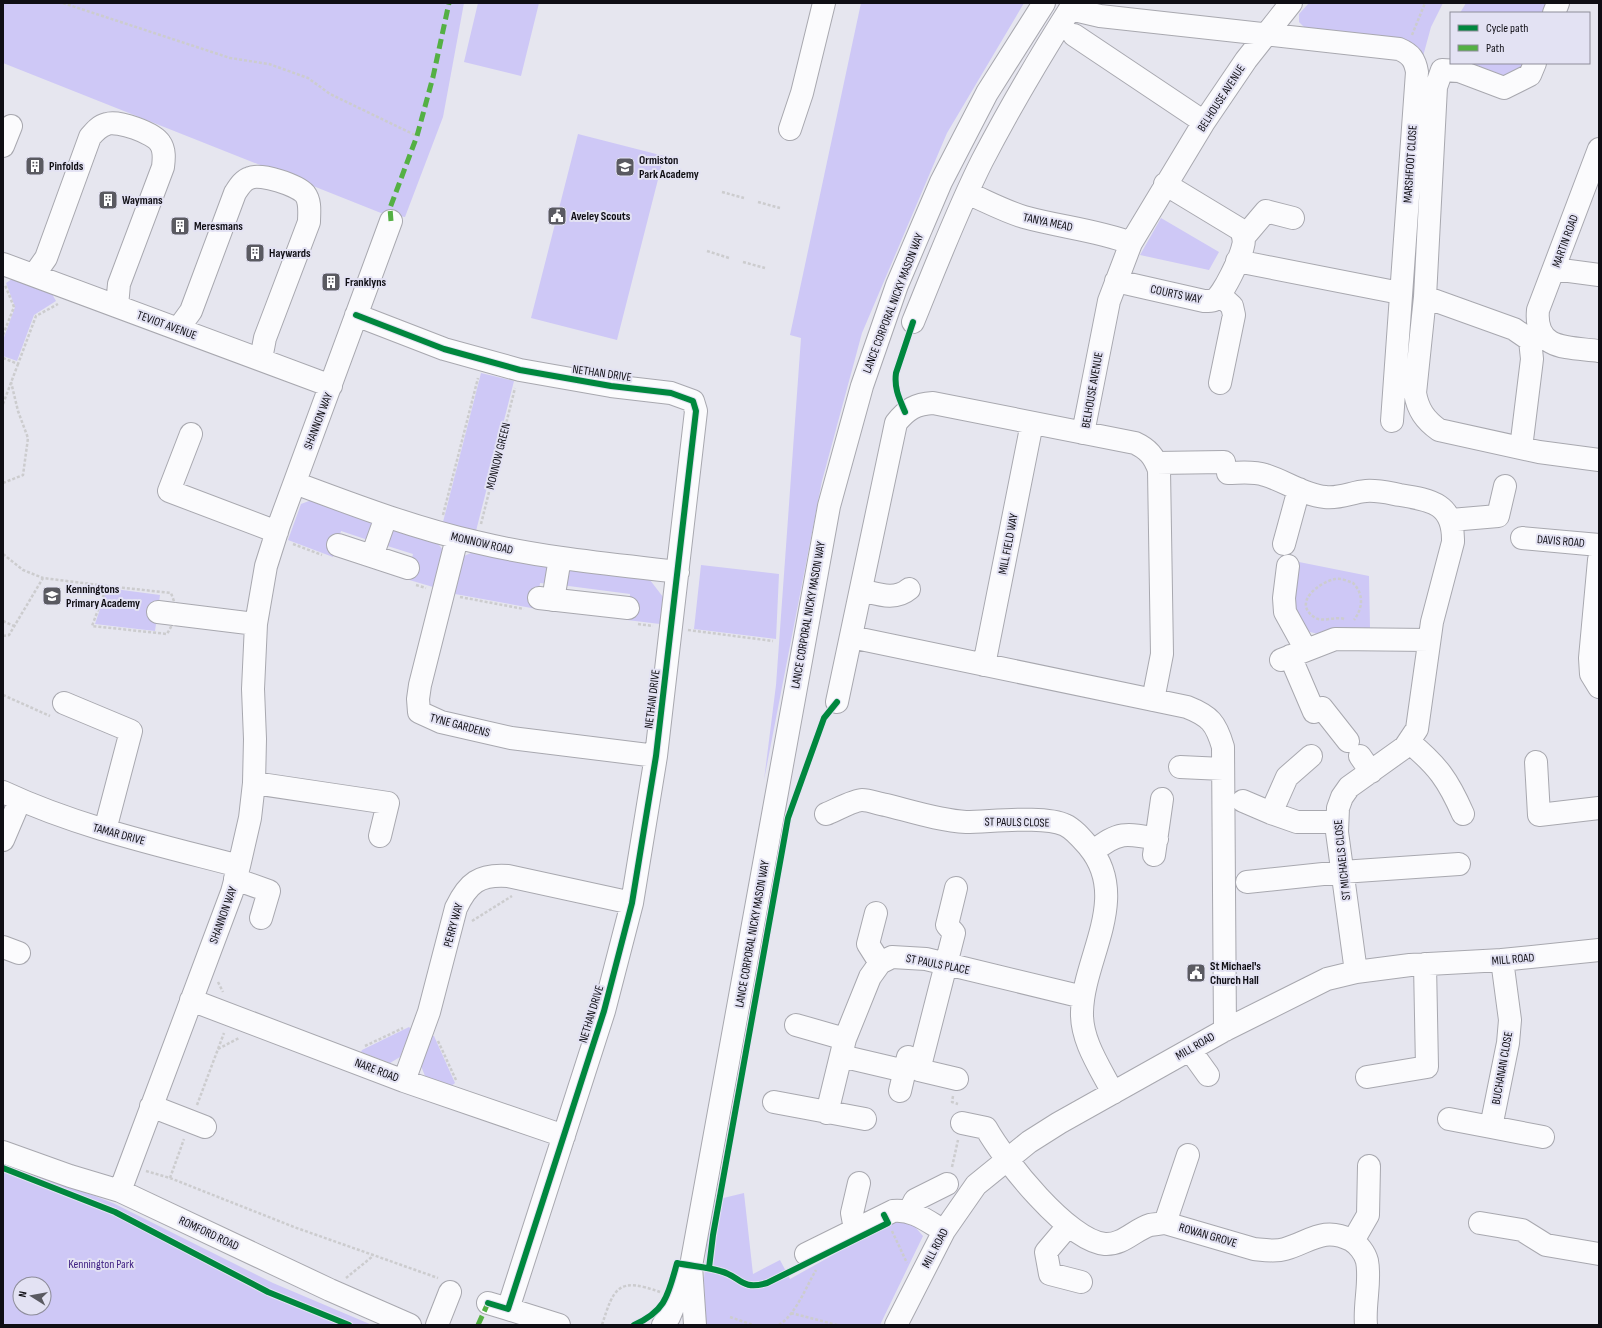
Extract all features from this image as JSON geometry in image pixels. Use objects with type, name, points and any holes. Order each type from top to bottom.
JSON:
[{"type":"street","points":[[790,129],[802,93],[824,3]]},
{"type":"street","name":"LANCE CORPORAL NICKY MASON WAY","points":[[663,1325],[669,1317],[691,1266],[826,522],[862,386],[897,285],[941,182],[987,93],[1044,3]]},
{"type":"street","name":"BELHOUSE AVENUE","points":[[1153,700],[1162,654],[1159,470],[1152,455],[1146,448],[1136,442],[1083,433],[1109,301],[1131,243],[1165,184],[1204,122],[1246,60],[1291,3]]},
{"type":"street","points":[[913,322],[968,192],[1017,97],[1073,6],[1100,16],[1399,49],[1406,52]]},
{"type":"street","points":[[1074,35],[1204,122]]},
{"type":"street","name":"MARSHFOOT CLOSE","points":[[1392,421],[1417,72],[1415,63],[1406,52]]},
{"type":"street","points":[[1535,64],[1530,75],[1504,88],[1459,71],[1442,70],[1436,87],[1425,297],[1415,393],[1418,408],[1430,424],[1439,430],[1521,448],[1599,460]]},
{"type":"street","points":[[34,275],[46,258],[90,137],[96,129],[107,123],[119,123],[153,135],[161,144],[164,156],[163,167],[119,284],[117,306]]},
{"type":"street","points":[[3,146],[11,126]]},
{"type":"street","name":"MARTIN ROAD","points":[[1521,448],[1538,310],[1599,149]]},
{"type":"street","points":[[178,329],[191,311],[235,193],[241,184],[250,178],[261,175],[298,188],[306,195],[310,208],[309,222],[265,338],[261,359]]},
{"type":"street","points":[[1165,184],[1236,226],[1241,230],[1244,237],[1266,211],[1293,218]]},
{"type":"street","name":"TANYA MEAD","points":[[968,192],[1013,213],[1108,234],[1131,243]]},
{"type":"street","name":"SHANNON WAY","points":[[120,1191],[237,873],[250,818],[254,782],[255,739],[253,689],[256,624],[266,566],[294,483],[391,221]]},
{"type":"street","name":"COURTS WAY","points":[[1116,281],[1204,301],[1213,300],[1220,295],[1237,261],[1243,246],[1244,237]]},
{"type":"street","points":[[1237,261],[1400,293]]},
{"type":"street","name":"TEVIOT AVENUE","points":[[3,264],[331,386]]},
{"type":"street","points":[[1554,269],[1599,275]]},
{"type":"street","points":[[1220,295],[1232,306],[1234,315],[1220,383]]},
{"type":"street","points":[[1425,297],[1535,336],[1558,346],[1599,351]]},
{"type":"street","name":"NETHAN DRIVE","points":[[356,315],[390,328],[394,331],[482,361],[520,370],[611,386],[671,393],[693,401],[696,411],[656,756],[632,903],[604,1011],[564,1136],[498,1306],[559,1325]]},
{"type":"street","points":[[837,702],[896,423],[905,412],[918,404],[933,402],[1083,433]]},
{"type":"street","name":"MILL FIELD WAY","points":[[984,665],[1032,423]]},
{"type":"street","points":[[191,434],[169,491],[277,532]]},
{"type":"street","points":[[1156,463],[1226,468],[1253,473],[1278,480],[1314,495],[1334,498],[1353,492],[1368,490],[1421,498],[1433,502],[1443,508],[1451,520],[1498,516],[1505,486]]},
{"type":"street","name":"MONNOW ROAD","points":[[294,483],[386,517],[457,537],[560,558],[678,572]]},
{"type":"street","points":[[1284,544],[1299,489]]},
{"type":"street","points":[[372,556],[386,517]]},
{"type":"street","name":"ST MICHAELS CLOSE","points":[[1356,972],[1336,822],[1338,808],[1342,797],[1349,787],[1360,756],[1405,747],[1417,729],[1429,640],[1453,542],[1453,528],[1451,520]]},
{"type":"street","name":"TYNE GARDENS","points":[[457,537],[420,685],[418,699],[419,712],[441,722],[511,738],[656,756]]},
{"type":"street","name":"DAVIS ROAD","points":[[1522,538],[1599,545]]},
{"type":"street","points":[[338,545],[408,568]]},
{"type":"street","points":[[560,558],[546,599],[628,608]]},
{"type":"street","points":[[1599,560],[1596,623],[1590,658],[1591,674],[1599,687]]},
{"type":"street","points":[[1288,566],[1284,598],[1292,656],[1318,710],[1360,756]]},
{"type":"street","points":[[861,590],[895,596],[909,589]]},
{"type":"street","points":[[158,612],[256,624]]},
{"type":"street","points":[[1292,656],[1335,639],[1353,630],[1429,640]]},
{"type":"street","points":[[851,637],[1187,706],[1204,714],[1218,730],[1223,747],[1225,1030]]},
{"type":"street","points":[[59,710],[131,731],[105,830]]},
{"type":"street","points":[[1409,742],[1431,760],[1451,786],[1463,814]]},
{"type":"street","points":[[1272,813],[1287,777],[1311,756]]},
{"type":"street","points":[[1536,762],[1539,816],[1599,808]]},
{"type":"street","points":[[1180,767],[1223,769]]},
{"type":"street","points":[[254,782],[388,803],[380,836]]},
{"type":"street","points":[[3,840],[12,796]]},
{"type":"street","name":"TAMAR DRIVE","points":[[12,796],[105,830],[237,873],[269,891],[261,918]]},
{"type":"street","points":[[1093,852],[1106,840],[1118,835],[1129,834],[1155,847],[1162,799]]},
{"type":"street","name":"ST PAULS CLOSE","points":[[826,814],[861,800],[964,822],[1040,820],[1064,824],[1080,837],[1093,852],[1103,869],[1106,898],[1105,912],[1083,997],[1082,1014],[1085,1034],[1092,1052],[1113,1094]]},
{"type":"street","points":[[1243,801],[1297,822],[1336,822]]},
{"type":"street","points":[[1246,882],[1342,872],[1459,864]]},
{"type":"street","name":"PERRY WAY","points":[[404,1081],[427,1016],[450,935],[456,908],[463,894],[476,881],[492,875],[535,882],[632,903]]},
{"type":"street","points":[[956,888],[947,925],[954,932],[919,1070],[957,1079]]},
{"type":"street","points":[[827,1113],[843,1047],[870,977],[880,963],[868,944],[876,913]]},
{"type":"street","name":"MILL ROAD","points":[[896,1325],[944,1231],[976,1185],[1029,1142],[1059,1123],[1225,1030],[1327,979],[1356,972],[1425,964],[1502,960],[1599,950]]},
{"type":"street","name":"ST PAULS PLACE","points":[[880,963],[892,957],[904,956],[947,964],[1083,997]]},
{"type":"street","name":"BUCHANAN CLOSE","points":[[1491,1127],[1509,1035],[1510,1020],[1502,960]]},
{"type":"street","points":[[1367,1076],[1427,1067],[1425,964]]},
{"type":"street","name":"NARE ROAD","points":[[191,1000],[404,1081],[564,1136]]},
{"type":"street","points":[[796,1026],[843,1047],[905,1071]]},
{"type":"street","points":[[1190,1050],[1208,1075]]},
{"type":"street","points":[[774,1102],[865,1119]]},
{"type":"street","points":[[151,1106],[198,1124]]},
{"type":"street","points":[[1449,1119],[1543,1137]]},
{"type":"street","name":"ROWAN GROVE","points":[[962,1123],[986,1128],[994,1142],[1035,1193],[1068,1226],[1083,1236],[1106,1244],[1116,1242],[1150,1225],[1165,1224],[1254,1249],[1269,1251],[1284,1249],[1318,1236],[1329,1234],[1340,1235],[1353,1241]]},
{"type":"street","name":"ROMFORD ROAD","points":[[3,1152],[120,1191],[330,1290],[410,1325]]},
{"type":"street","points":[[1165,1224],[1188,1155]]},
{"type":"street","points":[[1366,1325],[1365,1296],[1368,1275],[1366,1261],[1362,1250],[1353,1241],[1368,1215],[1369,1166]]},
{"type":"street","points":[[855,1229],[852,1213],[859,1183]]},
{"type":"street","points":[[909,1212],[915,1200],[947,1184]]},
{"type":"street","points":[[813,1259],[855,1229],[886,1219],[893,1211],[909,1212],[944,1231]]},
{"type":"street","points":[[1480,1224],[1522,1230],[1546,1245],[1599,1254]]},
{"type":"street","points":[[1068,1226],[1046,1252],[1050,1274],[1081,1282]]},
{"type":"street","name":"LANCE CORPORAL NICKY MASON WAY","points":[[691,1266],[695,1325]]},
{"type":"street","points":[[438,1325],[450,1292]]},
{"type":"path","points":[[62,3],[230,58],[269,64],[308,78],[330,94],[417,136]]},
{"type":"path","points":[[1406,52],[1425,3]]},
{"type":"path","points":[[722,192],[744,198]]},
{"type":"path","points":[[758,202],[780,208]]},
{"type":"path","points":[[707,252],[729,258]]},
{"type":"path","points":[[743,262],[765,268]]},
{"type":"path","points":[[3,279],[14,307],[3,334]]},
{"type":"path","points":[[3,404],[36,316],[78,292]]},
{"type":"path","points":[[3,358],[18,364]]},
{"type":"path","points":[[457,537],[482,361]]},
{"type":"path","points":[[3,483],[23,475],[28,438],[18,412],[11,382]]},
{"type":"path","points":[[3,554],[23,570],[43,578],[170,593],[175,604],[183,608],[181,622],[172,625],[167,634],[92,626],[107,586]]},
{"type":"path","points":[[3,636],[8,635],[43,578]]},
{"type":"path","points":[[1336,579],[1353,583],[1361,594],[1361,604],[1353,630],[1341,618],[1320,619],[1314,617],[1308,611],[1306,604],[1310,592],[1322,584],[1336,579]]},
{"type":"path","points":[[3,621],[14,626]]},
{"type":"path","points":[[671,628],[773,641]]},
{"type":"path","points":[[3,695],[59,710]]},
{"type":"path","points":[[450,935],[535,882]]},
{"type":"path","points":[[170,1178],[198,1124],[232,1015],[207,958]]},
{"type":"path","points":[[342,1057],[427,1016],[466,1102]]},
{"type":"path","points":[[143,1173],[149,1171],[170,1178],[374,1256],[454,1284],[450,1292]]},
{"type":"path","points":[[886,1219],[908,1265]]},
{"type":"path","points":[[330,1290],[374,1256]]},
{"type":"path","points":[[779,1325],[785,1321],[791,1313],[813,1259]]},
{"type":"path","points":[[602,1325],[610,1299],[615,1292],[622,1288],[632,1284],[664,1293]]},
{"type":"path","points":[[791,1313],[837,1325]]},
{"type":"path","points":[[730,1317],[753,1325]]},
{"type":"green space","points":[[3,3],[464,3],[443,117],[405,217],[381,213],[3,63]]},
{"type":"green space","points":[[478,3],[539,3],[521,76],[464,62]]},
{"type":"green space","points":[[861,3],[1024,3],[947,133],[862,333],[822,481],[764,780],[776,685],[801,338],[790,335]]},
{"type":"green space","points":[[1309,3],[1443,3],[1431,27],[1422,60],[1304,27],[1299,22],[1299,14]]},
{"type":"green space","points":[[1466,3],[1554,3],[1550,12],[1461,12]]},
{"type":"green space","points":[[1455,64],[1528,64],[1502,81]]},
{"type":"green space","points":[[578,134],[664,156],[617,340],[531,318]]},
{"type":"green space","points":[[1161,218],[1219,252],[1209,270],[1140,255]]},
{"type":"green space","points":[[12,279],[52,294],[56,301],[34,315],[17,361],[3,356],[3,340],[15,307],[6,283]]},
{"type":"green space","points":[[481,373],[514,381],[476,531],[443,522]]},
{"type":"green space","points":[[317,498],[376,519],[371,541],[341,531],[333,557],[288,540],[301,504]]},
{"type":"green space","points":[[394,526],[435,540],[443,550],[433,587],[406,579],[413,554],[381,544]]},
{"type":"green space","points":[[478,550],[551,563],[551,584],[540,583],[537,609],[455,594],[464,556]]},
{"type":"green space","points":[[1294,561],[1369,576],[1370,628],[1336,629],[1318,634],[1310,632],[1293,618]]},
{"type":"green space","points":[[701,565],[779,574],[776,639],[694,629]]},
{"type":"green space","points":[[563,568],[645,574],[644,579],[650,580],[663,597],[660,624],[627,620],[630,594],[561,585]]},
{"type":"green space","points":[[107,588],[160,595],[155,631],[95,624]]},
{"type":"green space","points":[[409,1027],[411,1029],[400,1057],[390,1063],[361,1052],[362,1050]]},
{"type":"green space","points":[[431,1036],[434,1036],[455,1083],[451,1086],[425,1076],[421,1066]]},
{"type":"green space","name":"Kennington Park","points":[[3,1161],[113,1203],[273,1283],[372,1325],[3,1325]]},
{"type":"green space","points":[[744,1193],[753,1274],[780,1260],[790,1279],[897,1219],[909,1220],[923,1236],[880,1325],[705,1325],[704,1278],[711,1201]]},
{"type":"marked path","points":[[391,221],[390,208],[417,136],[433,77],[449,3]]},
{"type":"marked path","points":[[478,1325],[488,1303]]},
{"type":"cycle path","points":[[356,315],[444,349],[520,370],[611,386],[671,393],[693,401],[696,411],[656,756],[632,903],[604,1011],[508,1309],[488,1303]]},
{"type":"cycle path","points":[[905,412],[896,388],[896,373],[913,322]]},
{"type":"cycle path","points":[[709,1268],[713,1235],[788,818],[824,718],[837,702]]},
{"type":"cycle path","points":[[3,1168],[115,1212],[268,1292],[349,1325]]},
{"type":"cycle path","points":[[634,1325],[653,1314],[664,1301],[677,1263],[709,1268],[727,1273],[746,1284],[758,1285],[767,1283],[888,1223],[884,1215]]},
{"type":"place","name":"Pinfolds","points":[[35,166]]},
{"type":"place","name":"Ormiston Park Academy","points":[[625,167]]},
{"type":"place","name":"Waymans","points":[[108,200]]},
{"type":"place","name":"Aveley Scouts","points":[[557,216]]},
{"type":"place","name":"Meresmans","points":[[180,226]]},
{"type":"place","name":"Haywards","points":[[255,253]]},
{"type":"place","name":"Franklyns","points":[[331,282]]},
{"type":"place","name":"Kenningtons Primary Academy","points":[[52,596]]},
{"type":"place","name":"St Michael's Church Hall","points":[[1196,973]]}]
